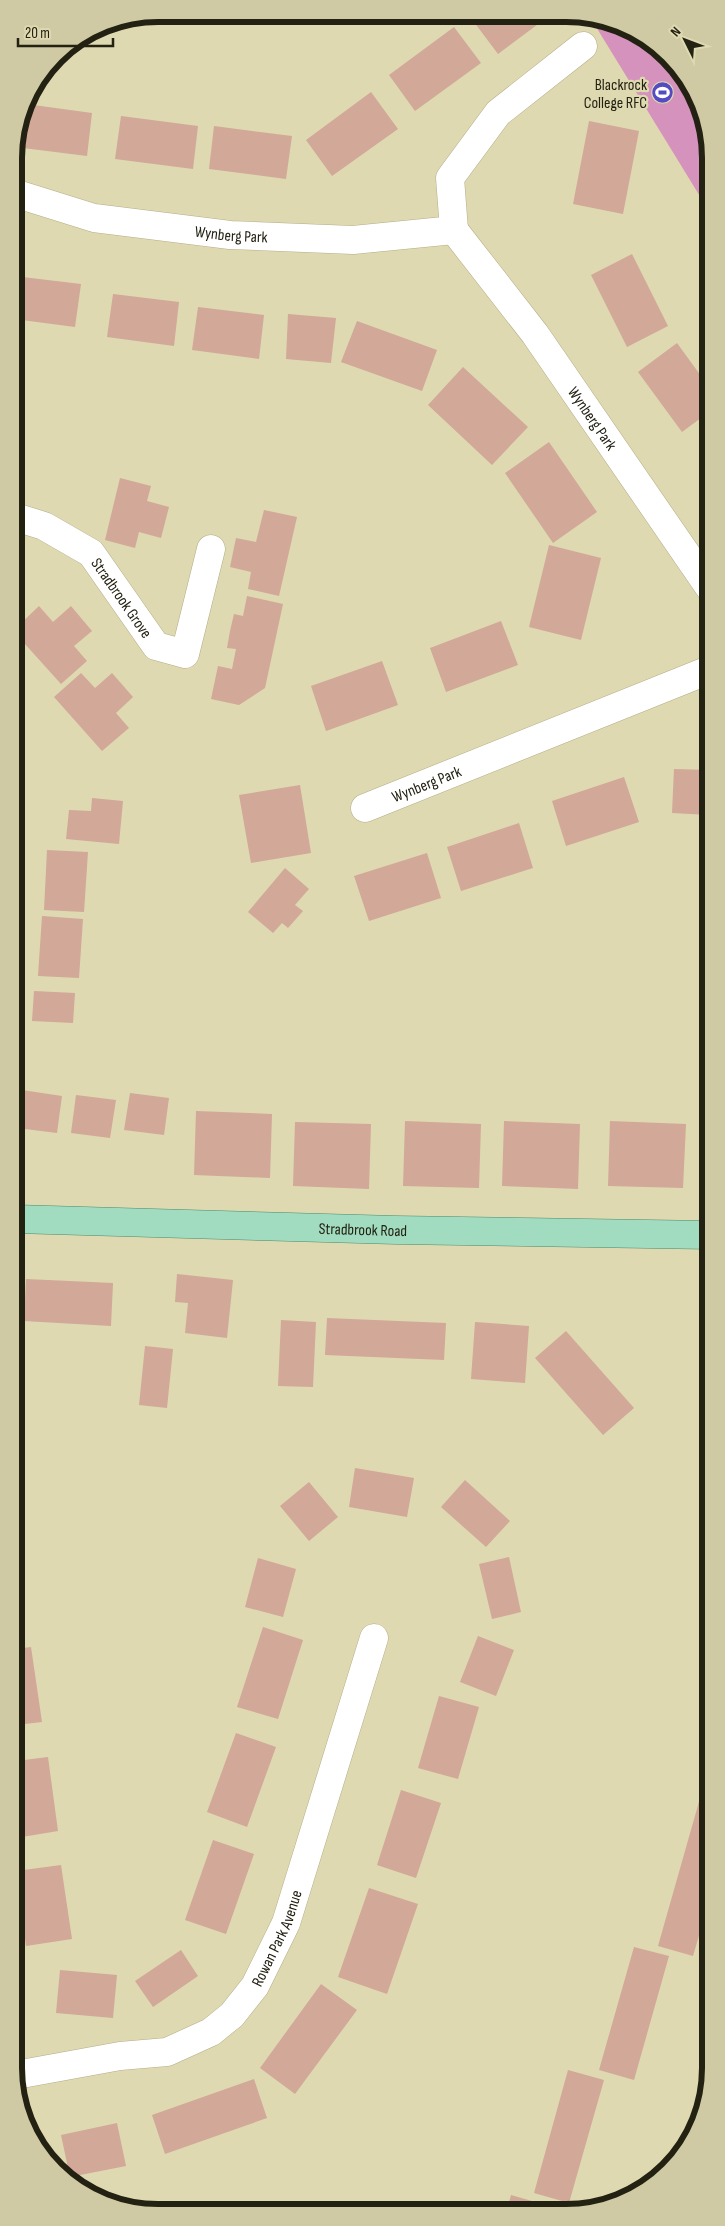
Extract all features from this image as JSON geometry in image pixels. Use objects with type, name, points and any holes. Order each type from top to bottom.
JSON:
[{"type":"main road","name":"Stradbrook Road","points":[[22,1219],[396,1230],[702,1235]]},
{"type":"street","points":[[454,230],[450,178],[498,113],[583,46]]},
{"type":"street","name":"Wynberg Park","points":[[23,197],[94,218],[230,235],[353,240],[454,230],[535,334],[702,577]]},
{"type":"street","name":"Stradbrook Grove","points":[[23,520],[44,526],[91,553],[156,646],[185,654],[211,549]]},
{"type":"street","name":"Wynberg Park","points":[[365,808],[702,673]]},
{"type":"street","name":"Rowan Park Avenue","points":[[23,2074],[120,2056],[167,2052],[211,2032],[232,2016],[255,1986],[286,1924],[374,1638]]},
{"type":"shaded area","name":"Blackrock College RFC","points":[[595,26],[634,41],[660,60],[660,65],[666,65],[669,69],[680,83],[695,115],[700,132],[702,200]]},
{"type":"building","points":[[474,22],[541,22],[498,54]]},
{"type":"building","points":[[454,27],[481,63],[415,111],[389,75]]},
{"type":"building","points":[[371,92],[398,129],[332,176],[306,140]]},
{"type":"building","points":[[34,105],[92,113],[87,156],[23,148],[27,123]]},
{"type":"building","points":[[121,116],[198,126],[193,169],[115,159]]},
{"type":"building","points":[[589,121],[639,131],[623,214],[573,204]]},
{"type":"building","points":[[214,126],[292,136],[286,179],[209,169]]},
{"type":"building","points":[[632,254],[668,326],[627,347],[591,275]]},
{"type":"building","points":[[23,277],[81,284],[75,327],[23,320]]},
{"type":"building","points":[[113,294],[179,302],[174,346],[107,337]]},
{"type":"building","points":[[198,307],[264,315],[259,359],[192,350]]},
{"type":"building","points":[[288,314],[336,318],[331,363],[286,359]]},
{"type":"building","points":[[357,321],[437,350],[422,391],[341,362]]},
{"type":"building","points":[[677,343],[702,377],[702,417],[682,432],[638,372]]},
{"type":"building","points":[[463,367],[528,427],[492,465],[428,405]]},
{"type":"building","points":[[549,442],[597,512],[553,543],[505,473]]},
{"type":"building","points":[[120,478],[151,486],[147,501],[169,507],[161,538],[139,532],[135,548],[105,540]]},
{"type":"building","points":[[264,510],[297,517],[279,596],[248,589],[251,572],[230,567],[236,538],[256,542]]},
{"type":"building","points":[[549,545],[601,558],[581,640],[529,627]]},
{"type":"building","points":[[247,596],[283,604],[265,688],[239,705],[211,699],[218,666],[232,669],[236,649],[227,648],[230,631],[234,614],[243,616]]},
{"type":"building","points":[[39,606],[53,622],[71,606],[92,631],[74,646],[87,661],[61,684],[23,642],[23,622]]},
{"type":"building","points":[[501,621],[518,665],[446,692],[430,648]]},
{"type":"building","points":[[382,661],[398,705],[326,731],[311,686]]},
{"type":"building","points":[[81,673],[95,688],[112,673],[133,697],[116,713],[129,728],[102,751],[54,697]]},
{"type":"building","points":[[674,769],[702,770],[702,815],[672,813]]},
{"type":"building","points":[[624,777],[639,822],[566,846],[552,801]]},
{"type":"building","points":[[300,785],[311,853],[251,863],[239,795]]},
{"type":"building","points":[[92,798],[123,801],[119,844],[66,839],[69,810],[91,811]]},
{"type":"building","points":[[519,823],[533,868],[461,891],[447,847]]},
{"type":"building","points":[[47,850],[88,852],[84,912],[44,910]]},
{"type":"building","points":[[427,853],[441,898],[369,921],[354,876]]},
{"type":"building","points":[[285,868],[309,889],[295,905],[303,911],[288,928],[282,923],[273,933],[248,912]]},
{"type":"building","points":[[42,916],[83,919],[79,978],[38,976]]},
{"type":"building","points":[[34,991],[75,993],[73,1023],[32,1021]]},
{"type":"building","points":[[23,1090],[62,1096],[57,1133],[22,1129]]},
{"type":"building","points":[[130,1093],[169,1098],[164,1135],[124,1130]]},
{"type":"building","points":[[76,1095],[116,1100],[110,1138],[71,1133]]},
{"type":"building","points":[[196,1111],[272,1114],[270,1178],[194,1175]]},
{"type":"building","points":[[405,1121],[481,1124],[479,1188],[403,1186]]},
{"type":"building","points":[[504,1121],[580,1124],[578,1189],[502,1186]]},
{"type":"building","points":[[610,1121],[686,1124],[683,1188],[608,1186]]},
{"type":"building","points":[[295,1122],[371,1124],[369,1189],[293,1186]]},
{"type":"building","points":[[177,1274],[233,1280],[227,1338],[185,1333],[188,1303],[175,1302]]},
{"type":"building","points":[[26,1279],[113,1283],[111,1326],[24,1321]]},
{"type":"building","points":[[327,1318],[446,1323],[444,1360],[325,1355]]},
{"type":"building","points":[[281,1320],[316,1322],[313,1387],[278,1386]]},
{"type":"building","points":[[475,1322],[529,1326],[525,1383],[471,1379]]},
{"type":"building","points":[[566,1331],[634,1408],[603,1435],[535,1358]]},
{"type":"building","points":[[145,1346],[173,1349],[167,1408],[139,1405]]},
{"type":"building","points":[[355,1468],[414,1478],[407,1517],[349,1507]]},
{"type":"building","points":[[465,1480],[510,1521],[486,1547],[441,1507]]},
{"type":"building","points":[[309,1482],[338,1517],[309,1541],[280,1506]]},
{"type":"building","points":[[509,1557],[521,1612],[492,1619],[479,1564]]},
{"type":"building","points":[[258,1558],[296,1569],[283,1617],[245,1607]]},
{"type":"building","points":[[263,1627],[303,1640],[278,1719],[237,1707]]},
{"type":"building","points":[[478,1636],[514,1650],[496,1696],[460,1682]]},
{"type":"building","points":[[31,1647],[42,1722],[22,1724],[22,1648]]},
{"type":"building","points":[[439,1696],[479,1707],[458,1779],[418,1768]]},
{"type":"building","points":[[236,1733],[276,1747],[247,1827],[207,1812]]},
{"type":"building","points":[[48,1757],[58,1831],[22,1837],[22,1760]]},
{"type":"building","points":[[401,1790],[441,1803],[416,1878],[377,1865]]},
{"type":"building","points":[[702,1791],[702,1926],[693,1956],[658,1946]]},
{"type":"building","points":[[213,1840],[254,1854],[226,1934],[185,1920]]},
{"type":"building","points":[[61,1865],[72,1939],[26,1946],[22,1917],[22,1870]]},
{"type":"building","points":[[369,1888],[418,1904],[387,1994],[338,1977]]},
{"type":"building","points":[[634,1947],[669,1956],[634,2080],[599,2070]]},
{"type":"building","points":[[181,1950],[198,1976],[153,2007],[135,1981]]},
{"type":"building","points":[[60,1970],[117,1975],[113,2018],[56,2013]]},
{"type":"building","points":[[321,1984],[357,2010],[295,2094],[260,2068]]},
{"type":"building","points":[[568,2070],[604,2080],[569,2203],[534,2193]]},
{"type":"building","points":[[254,2079],[267,2118],[165,2154],[152,2115]]},
{"type":"building","points":[[117,2123],[126,2166],[76,2176],[68,2169],[61,2135]]},
{"type":"building","points":[[511,2195],[542,2204],[509,2204]]},
{"type":"place","name":"Blackrock College RFC","points":[[663,93]]}]
